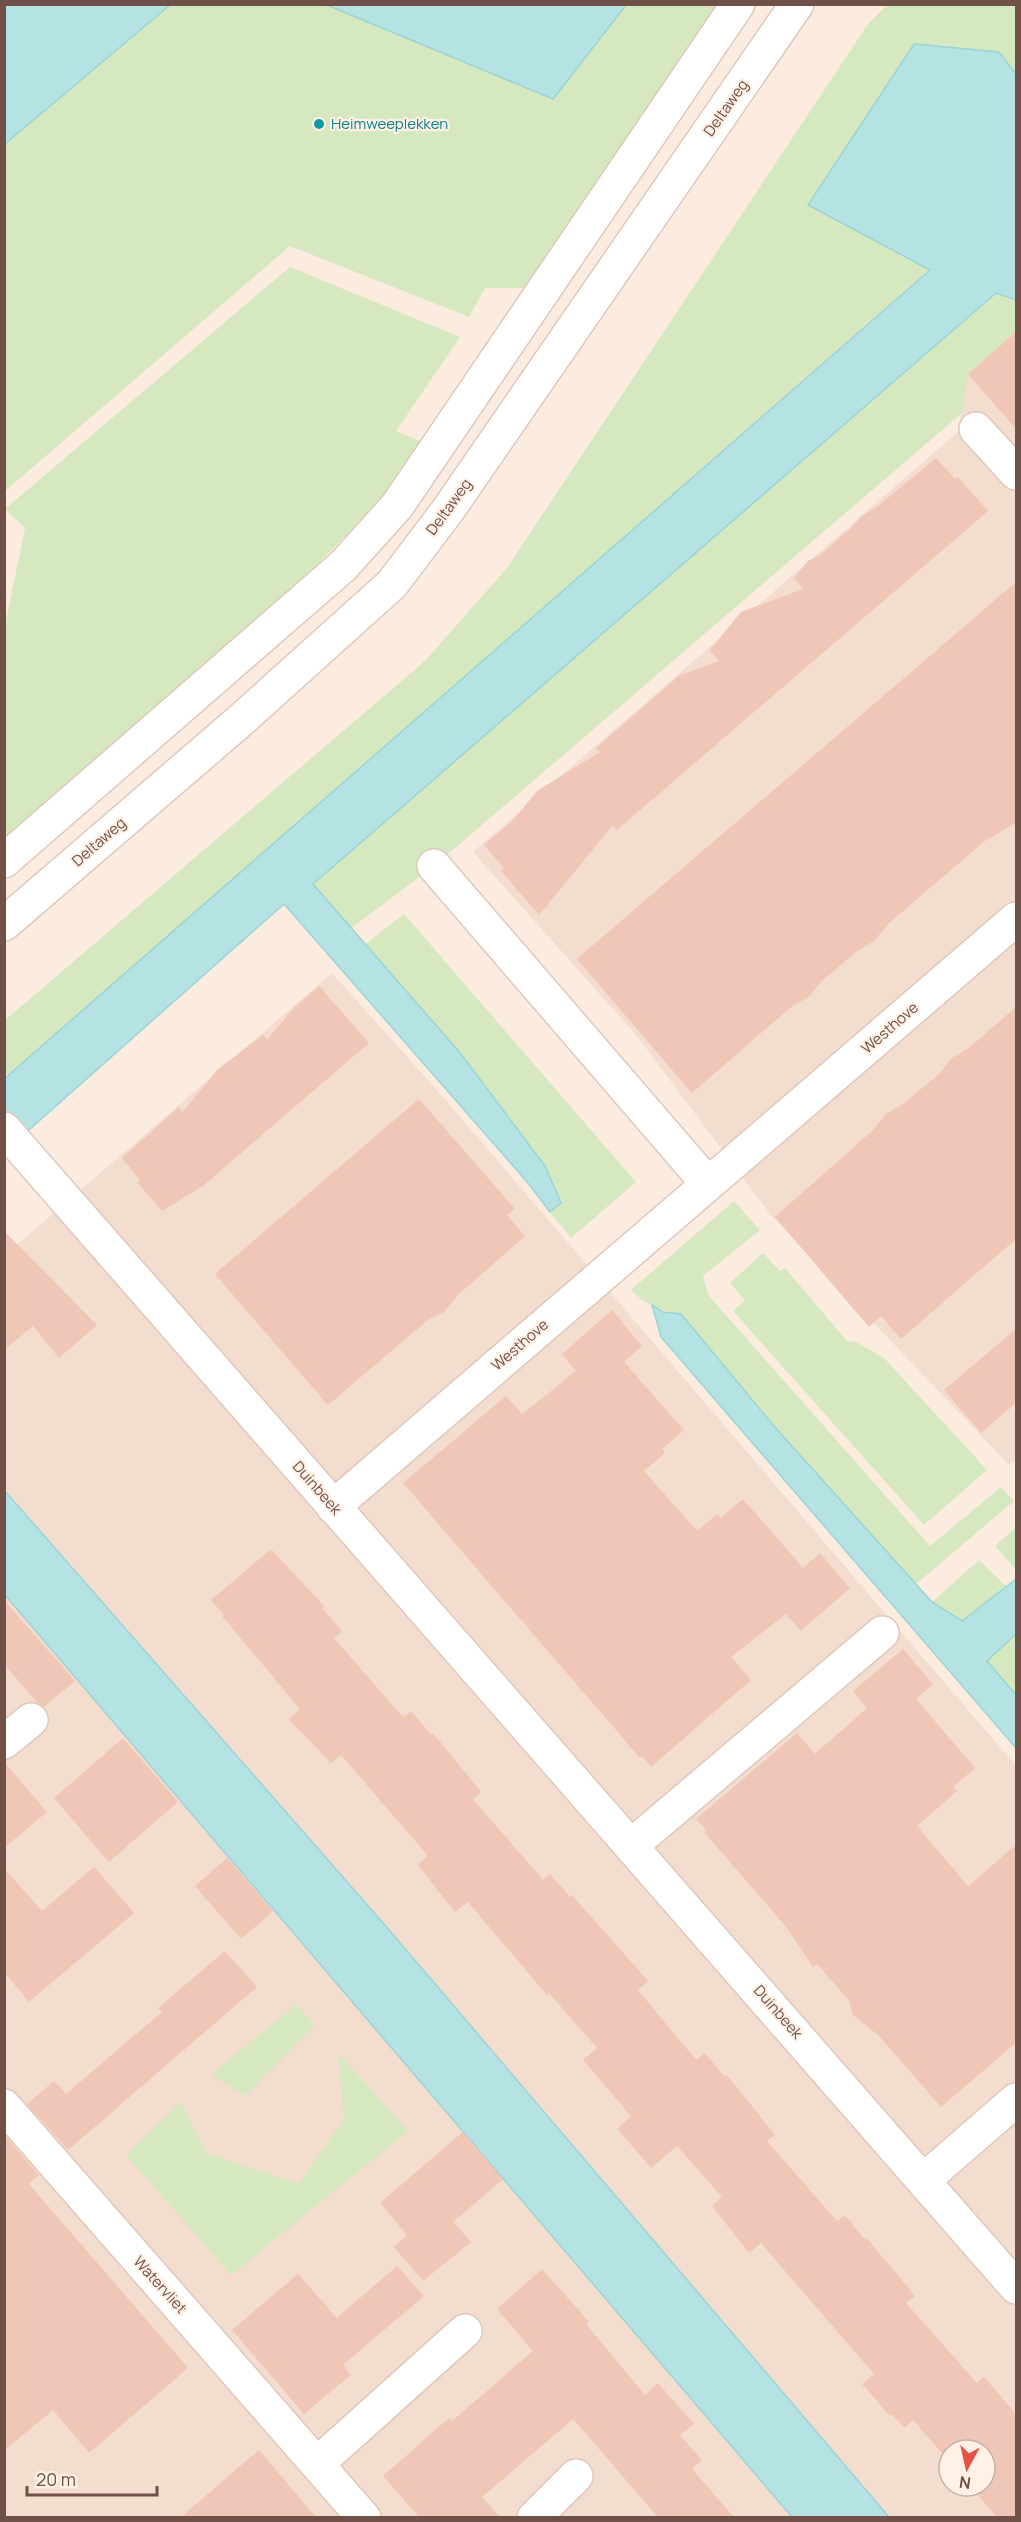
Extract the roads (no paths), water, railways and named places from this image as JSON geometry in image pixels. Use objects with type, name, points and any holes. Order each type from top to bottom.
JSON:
[{"type":"street","points":[[4,861],[343,566],[397,506],[738,4]]},
{"type":"street","name":"Deltaweg","points":[[4,924],[241,720],[392,584],[448,510],[797,4]]},
{"type":"street","points":[[976,429],[1017,473]]},
{"type":"street","points":[[434,866],[708,1184]]},
{"type":"street","name":"Westhove","points":[[333,1507],[1017,919]]},
{"type":"street","name":"Duinbeek","points":[[4,1129],[333,1507],[925,2179],[1017,2287]]},
{"type":"street","points":[[632,1845],[882,1633]]},
{"type":"street","points":[[4,1742],[31,1720]]},
{"type":"street","points":[[925,2179],[1017,2100]]},
{"type":"street","name":"Watervliet","points":[[4,2106],[364,2517]]},
{"type":"street","points":[[318,2463],[465,2331]]},
{"type":"street","points":[[534,2517],[576,2476]]},
{"type":"water","points":[[5,4],[170,4],[170,5],[5,144]]},
{"type":"water","points":[[327,5],[626,5],[553,99]]},
{"type":"water","points":[[914,44],[999,52],[1016,74],[1016,300],[996,293],[313,884],[461,1054],[545,1166],[561,1203],[550,1212],[528,1183],[284,904],[5,1151],[4,1079],[930,270],[808,205]]},
{"type":"water","points":[[652,1305],[663,1312],[681,1314],[773,1425],[932,1602],[962,1621],[1016,1579],[1016,1634],[987,1661],[1016,1695],[1016,1748],[661,1337]]},
{"type":"water","points":[[4,1490],[384,1924],[889,2517],[792,2517],[5,1595]]},
{"type":"place","name":"Heimweeplekken","points":[[319,124]]}]
